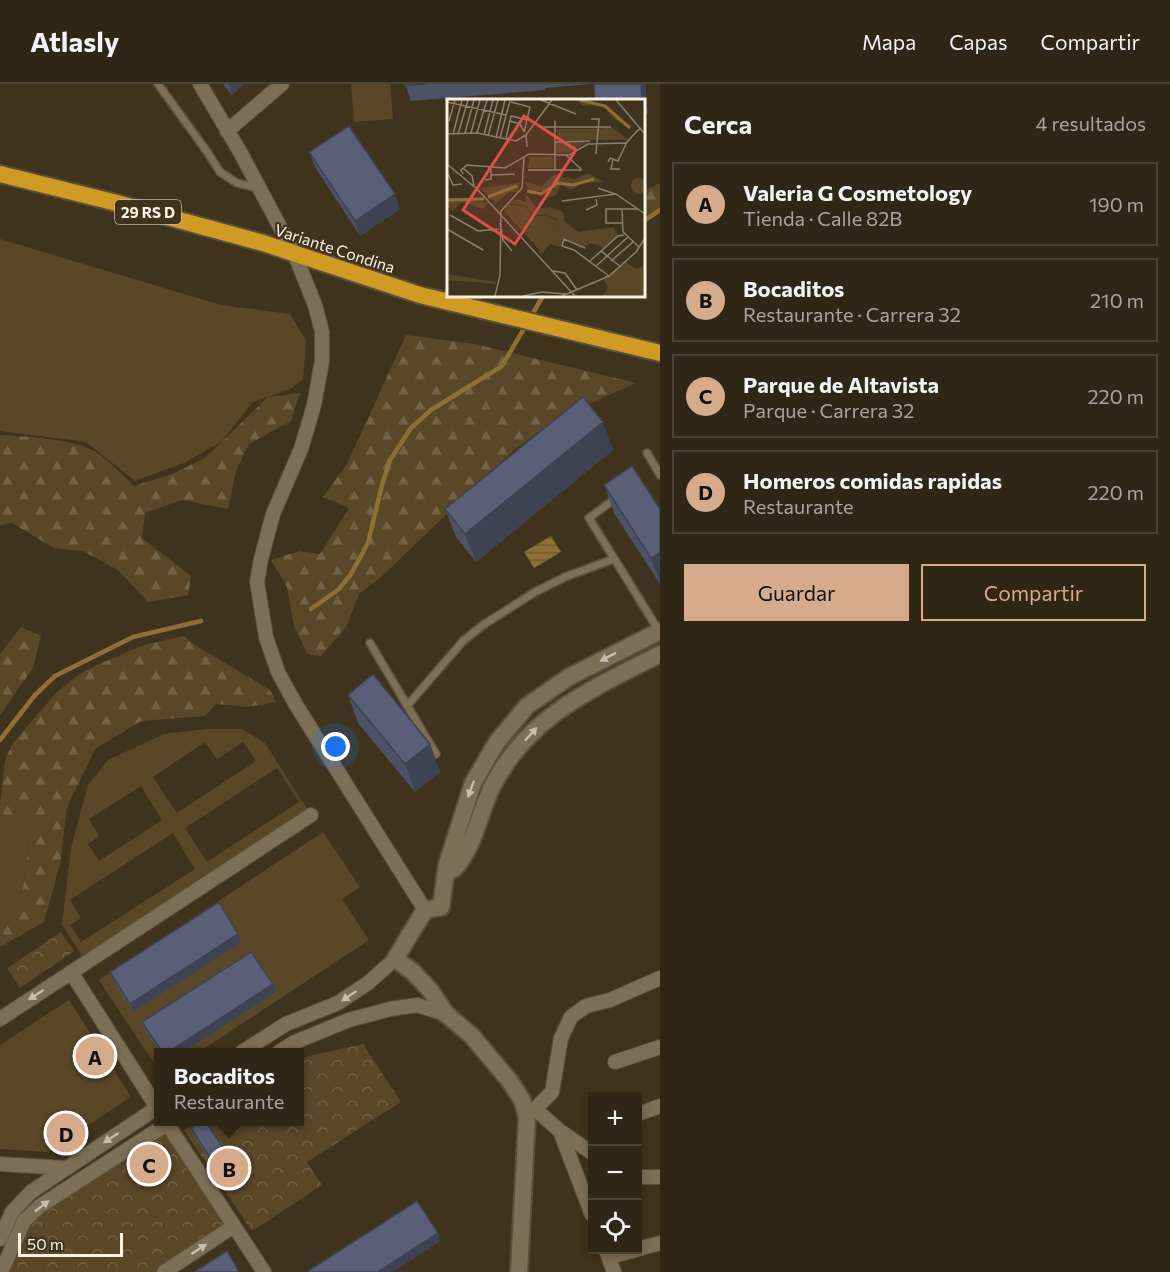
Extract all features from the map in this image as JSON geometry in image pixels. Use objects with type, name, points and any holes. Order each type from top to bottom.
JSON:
[{"type":"highway","name":"Variante Condina","points":[[0,174],[228,234],[420,295],[660,353]]},
{"type":"street","points":[[200,84],[295,255],[322,332],[322,360],[308,428],[273,514],[261,559],[257,582],[262,619],[272,655],[291,697],[425,910]]},
{"type":"street","points":[[227,131],[282,84]]},
{"type":"street","points":[[250,1048],[286,1024],[339,1003],[368,983],[395,959],[425,910],[441,907],[447,864],[473,783],[497,742],[527,706],[569,677],[660,631]]},
{"type":"street","points":[[447,870],[454,869],[466,852],[493,785],[515,752],[540,724],[578,696],[660,654]]},
{"type":"street","points":[[0,1018],[311,815]]},
{"type":"street","points":[[395,959],[412,971],[430,990],[446,1014],[471,1035],[509,1080],[531,1113],[588,1150]]},
{"type":"street","points":[[71,972],[154,1102]]},
{"type":"street","points":[[519,1272],[531,1113],[552,1092],[561,1038],[571,1017],[586,1006],[610,1000],[660,978]]},
{"type":"street","points":[[286,1048],[295,1042],[349,1020],[390,1009],[417,1005],[446,1014]]},
{"type":"street","points":[[615,1062],[660,1047]]},
{"type":"street","points":[[642,1113],[660,1106]]},
{"type":"street","points":[[0,1239],[12,1212],[31,1192],[154,1111]]},
{"type":"street","points":[[1,1272],[24,1221],[40,1206],[162,1126]]},
{"type":"street","points":[[171,1126],[264,1272]]},
{"type":"street","points":[[560,1131],[588,1204]]},
{"type":"street","points":[[0,1164],[65,1168]]},
{"type":"street","points":[[642,1177],[660,1177]]},
{"type":"street","points":[[164,1272],[234,1226]]},
{"type":"street","points":[[642,1248],[660,1243]]},
{"type":"street","points":[[608,1254],[614,1272]]},
{"type":"lane","points":[[158,84],[220,172],[237,183],[260,189]]},
{"type":"lane","points":[[646,453],[660,475]]},
{"type":"lane","points":[[626,491],[589,518],[660,631]]},
{"type":"lane","points":[[407,706],[463,641],[483,625],[535,592],[614,559]]},
{"type":"lane","points":[[370,643],[436,754]]},
{"type":"green space","points":[[351,84],[390,84],[393,119],[354,122]]},
{"type":"green space","points":[[660,183],[660,212],[645,220],[645,190]]},
{"type":"green space","points":[[0,239],[221,305],[290,314],[306,341],[303,380],[290,389],[253,402],[221,442],[184,463],[135,481],[86,442],[0,431]]},
{"type":"green space","points":[[406,335],[475,344],[636,383],[562,416],[516,448],[381,577],[359,594],[346,627],[321,656],[307,654],[294,626],[287,587],[271,560],[299,551],[320,554],[349,508],[323,497],[347,464]]},
{"type":"green space","points":[[300,393],[291,421],[249,444],[236,471],[228,509],[182,500],[145,513],[142,538],[191,576],[188,595],[148,602],[118,570],[83,551],[54,548],[12,523],[0,525],[0,435],[31,437],[83,446],[104,458],[134,486],[172,474],[205,458],[268,397]]},
{"type":"green space","points":[[21,627],[41,636],[33,668],[0,715],[0,654]]},
{"type":"green space","points":[[184,636],[270,690],[276,702],[248,707],[216,704],[205,716],[141,721],[95,749],[67,807],[60,864],[44,922],[0,947],[0,912],[12,908],[23,889],[30,834],[29,813],[21,804],[0,834],[0,804],[5,760],[13,743],[56,693],[78,675],[144,645]]},
{"type":"green space","points":[[207,729],[242,729],[265,743],[311,815],[86,962],[62,925],[71,848],[88,785],[108,760],[164,734]],"holes":[[[205,742],[217,759],[243,742],[256,761],[177,813],[153,777]],[[277,768],[299,802],[207,862],[185,828]],[[141,786],[162,820],[99,861],[88,844],[99,836],[89,819]],[[173,833],[195,869],[81,942],[70,925],[81,918],[70,900]]]},
{"type":"green space","points":[[21,804],[29,813],[30,834],[23,889],[12,908],[0,912],[0,834]]},
{"type":"green space","points":[[323,832],[360,887],[342,899],[369,940],[205,1048],[154,1048],[154,1063],[99,980]]},
{"type":"green space","points":[[61,932],[74,951],[20,988],[7,968]]},
{"type":"green space","points":[[69,1000],[131,1097],[48,1152],[0,1149],[0,1045]]},
{"type":"green space","points":[[363,1044],[401,1102],[307,1162],[322,1185],[252,1231],[184,1130],[190,1126],[304,1126],[304,1057]]},
{"type":"green space","points":[[163,1126],[169,1126],[234,1226],[164,1272],[1,1272],[24,1221]]},
{"type":"shaded area","points":[[551,536],[561,552],[534,568],[524,552]]},
{"type":"building","points":[[594,84],[641,84],[642,98],[595,99]]},
{"type":"building","points":[[349,126],[395,194],[355,221],[309,152]]},
{"type":"building","points":[[583,397],[603,422],[465,534],[445,509]]},
{"type":"building","points":[[632,466],[660,509],[660,552],[651,558],[604,485]]},
{"type":"building","points":[[373,674],[430,744],[405,764],[348,695]]},
{"type":"building","points":[[219,902],[238,934],[130,1004],[110,972]]},
{"type":"building","points":[[251,952],[273,984],[175,1048],[160,1048],[142,1022]]},
{"type":"building","points":[[209,1126],[234,1164],[220,1173],[191,1128]]},
{"type":"building","points":[[417,1201],[438,1233],[378,1272],[308,1271]]},
{"type":"building","points":[[227,1251],[239,1272],[194,1272]]},
{"type":"waterway","points":[[645,220],[660,210]]},
{"type":"waterway","points":[[311,609],[339,589],[351,574],[368,543],[390,460],[411,428],[431,410],[502,366],[542,297]]},
{"type":"waterway","points":[[0,740],[35,695],[55,676],[133,637],[201,621]]},
{"type":"place","name":"Valeria G Cosmetology","points":[[95,1056]]},
{"type":"place","name":"Homeros comidas rapidas","points":[[66,1133]]},
{"type":"place","name":"Parque de Altavista","points":[[149,1164]]},
{"type":"place","name":"Bocaditos","points":[[229,1168]]}]
